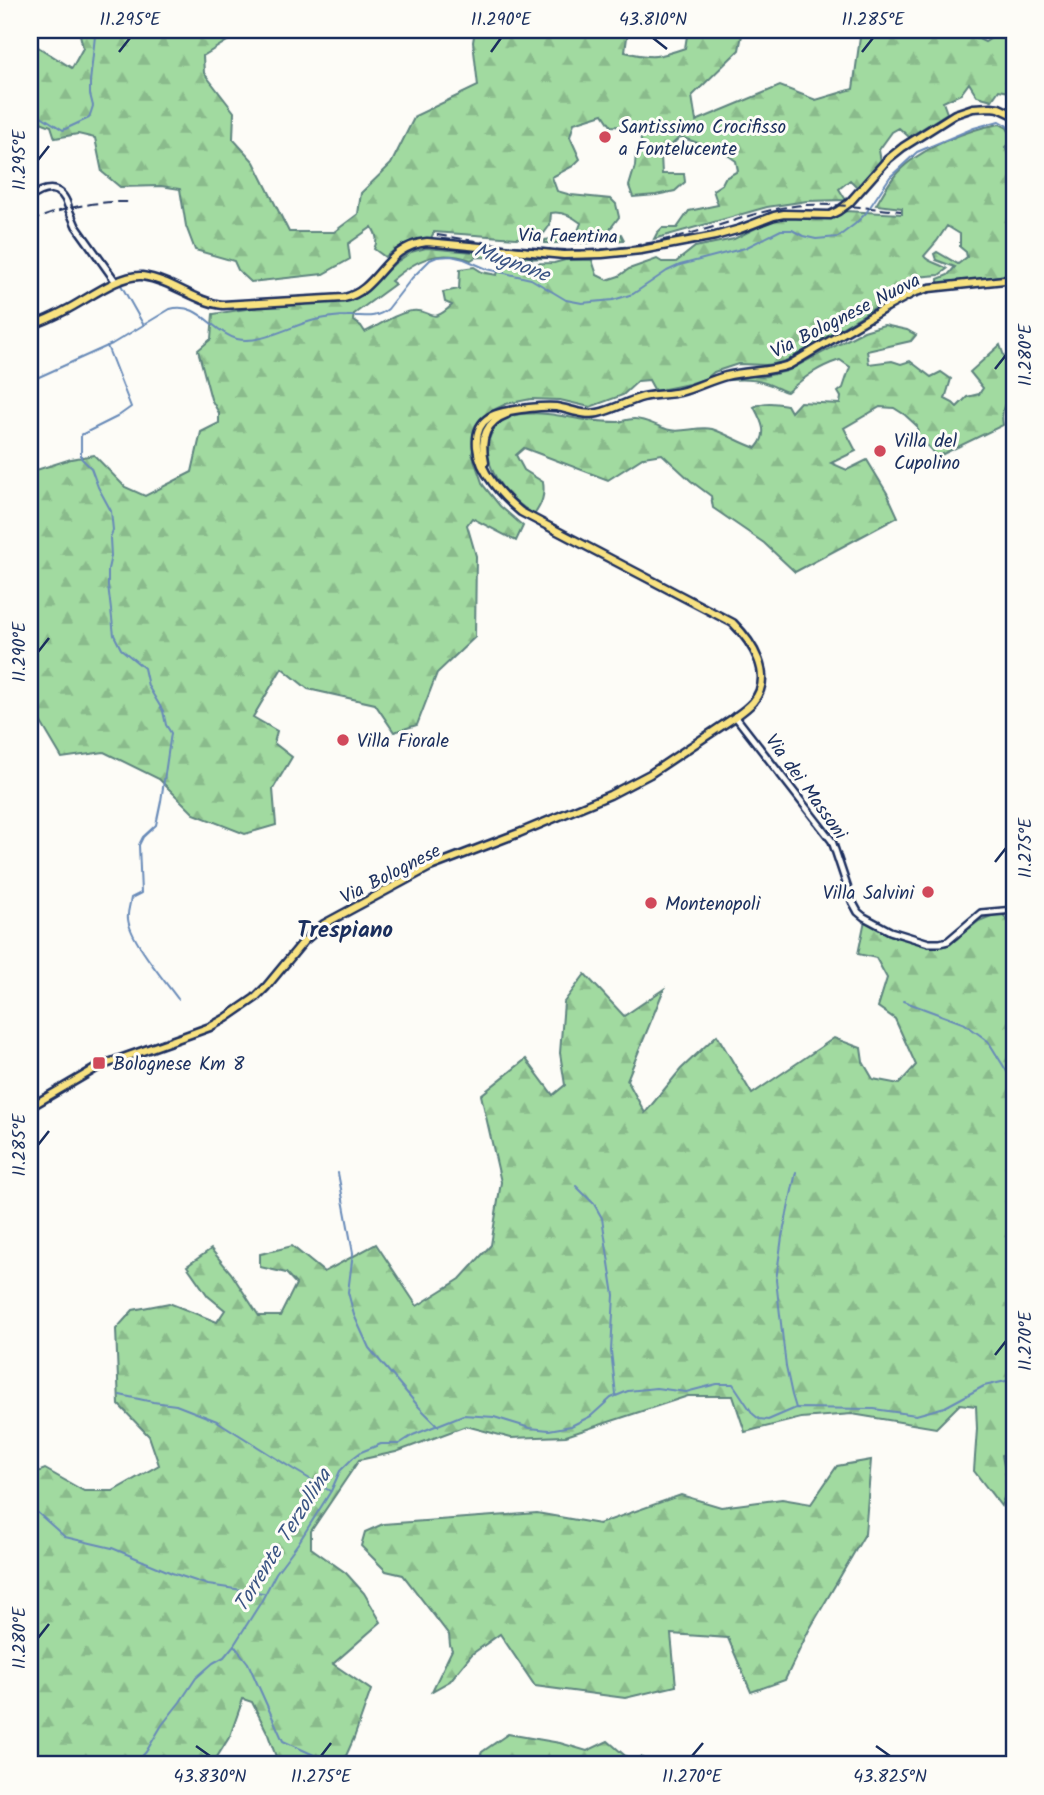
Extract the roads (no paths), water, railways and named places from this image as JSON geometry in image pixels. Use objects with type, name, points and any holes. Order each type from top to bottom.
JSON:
[{"type":"main road","name":"Via Faentina","points":[[30,326],[67,310],[116,282],[142,276],[171,284],[209,302],[223,305],[319,300],[348,297],[358,293],[397,253],[419,243],[590,255],[696,240],[740,229],[774,216],[834,213],[849,203],[888,159],[945,119],[965,110],[982,107],[999,108],[1014,115]]},
{"type":"main road","name":"Via Bolognese Nuova","points":[[746,709],[759,693],[762,678],[753,648],[733,623],[521,512],[508,502],[490,479],[482,450],[482,441],[488,427],[499,418],[529,408],[555,407],[594,414],[645,397],[681,392],[731,375],[776,370],[913,293],[929,288],[1014,279]]},
{"type":"main road","name":"Via Bolognese","points":[[30,1107],[100,1066],[199,1031],[226,1017],[267,987],[304,941],[324,924],[433,865],[610,795],[650,774],[746,709]]},
{"type":"street","points":[[30,198],[43,190],[51,189],[62,195],[73,222],[116,282]]},
{"type":"street","name":"Via dei Massoni","points":[[736,716],[832,841],[852,901],[863,917],[890,931],[929,943],[940,943],[948,941],[981,913],[1014,910]]},
{"type":"waterway","points":[[30,109],[63,130],[89,118],[93,106],[90,82],[95,36],[92,30]]},
{"type":"waterway","name":"Mugnone","points":[[30,381],[112,344],[170,309],[189,309],[228,335],[246,340],[266,337],[319,319],[378,315],[388,309],[430,260],[437,257],[464,259],[487,269],[531,279],[566,300],[582,303],[613,300],[633,294],[680,265],[745,248],[781,230],[792,230],[816,239],[838,237],[866,213],[890,177],[917,152],[974,128],[999,121],[1014,134]]},
{"type":"waterway","points":[[121,285],[143,324]]},
{"type":"waterway","points":[[107,346],[131,407],[81,435],[81,458],[91,468],[111,511],[113,530],[110,538],[108,585],[114,635],[121,649],[144,668],[148,686],[163,711],[171,733],[156,825],[143,837],[139,845],[141,893],[131,898],[128,919],[141,949],[178,999]]},
{"type":"waterway","points":[[903,1001],[965,1024],[988,1041],[1014,1083]]},
{"type":"waterway","points":[[796,1172],[776,1280],[786,1367],[796,1408]]},
{"type":"waterway","points":[[338,1173],[353,1253],[348,1292],[354,1315],[369,1348],[438,1426]]},
{"type":"waterway","points":[[576,1186],[594,1204],[602,1218],[614,1295],[611,1351],[616,1395]]},
{"type":"waterway","name":"Torrente Terzollina","points":[[134,1765],[146,1752],[196,1678],[224,1657],[234,1645],[276,1573],[331,1491],[340,1471],[361,1452],[381,1444],[399,1444],[413,1435],[463,1415],[494,1417],[530,1428],[549,1430],[571,1426],[591,1416],[611,1398],[628,1391],[656,1388],[686,1392],[717,1384],[733,1384],[753,1414],[759,1419],[768,1420],[796,1408],[874,1409],[916,1415],[945,1407],[984,1386],[1014,1377]]},
{"type":"waterway","points":[[120,1395],[176,1405],[217,1421],[330,1491]]},
{"type":"waterway","points":[[30,1506],[65,1537],[112,1548],[208,1585],[263,1593]]},
{"type":"waterway","points":[[234,1645],[248,1663],[283,1741],[336,1765]]},
{"type":"railway","points":[[30,222],[78,206],[128,202]]},
{"type":"railway","points":[[437,235],[530,248],[601,249],[670,238],[794,206],[834,205],[901,211]]},
{"type":"place","name":"Santissimo Crocifisso a Fontelucente","points":[[605,137]]},
{"type":"place","name":"Villa del Cupolino","points":[[880,451]]},
{"type":"place","name":"Villa Fiorale","points":[[343,740]]},
{"type":"place","name":"Villa Salvini","points":[[928,892]]},
{"type":"place","name":"Montenopoli","points":[[651,903]]},
{"type":"place","name":"Bolognese Km 8","points":[[99,1063]]},
{"type":"district","name":"Trespiano","points":[[345,929]]}]
